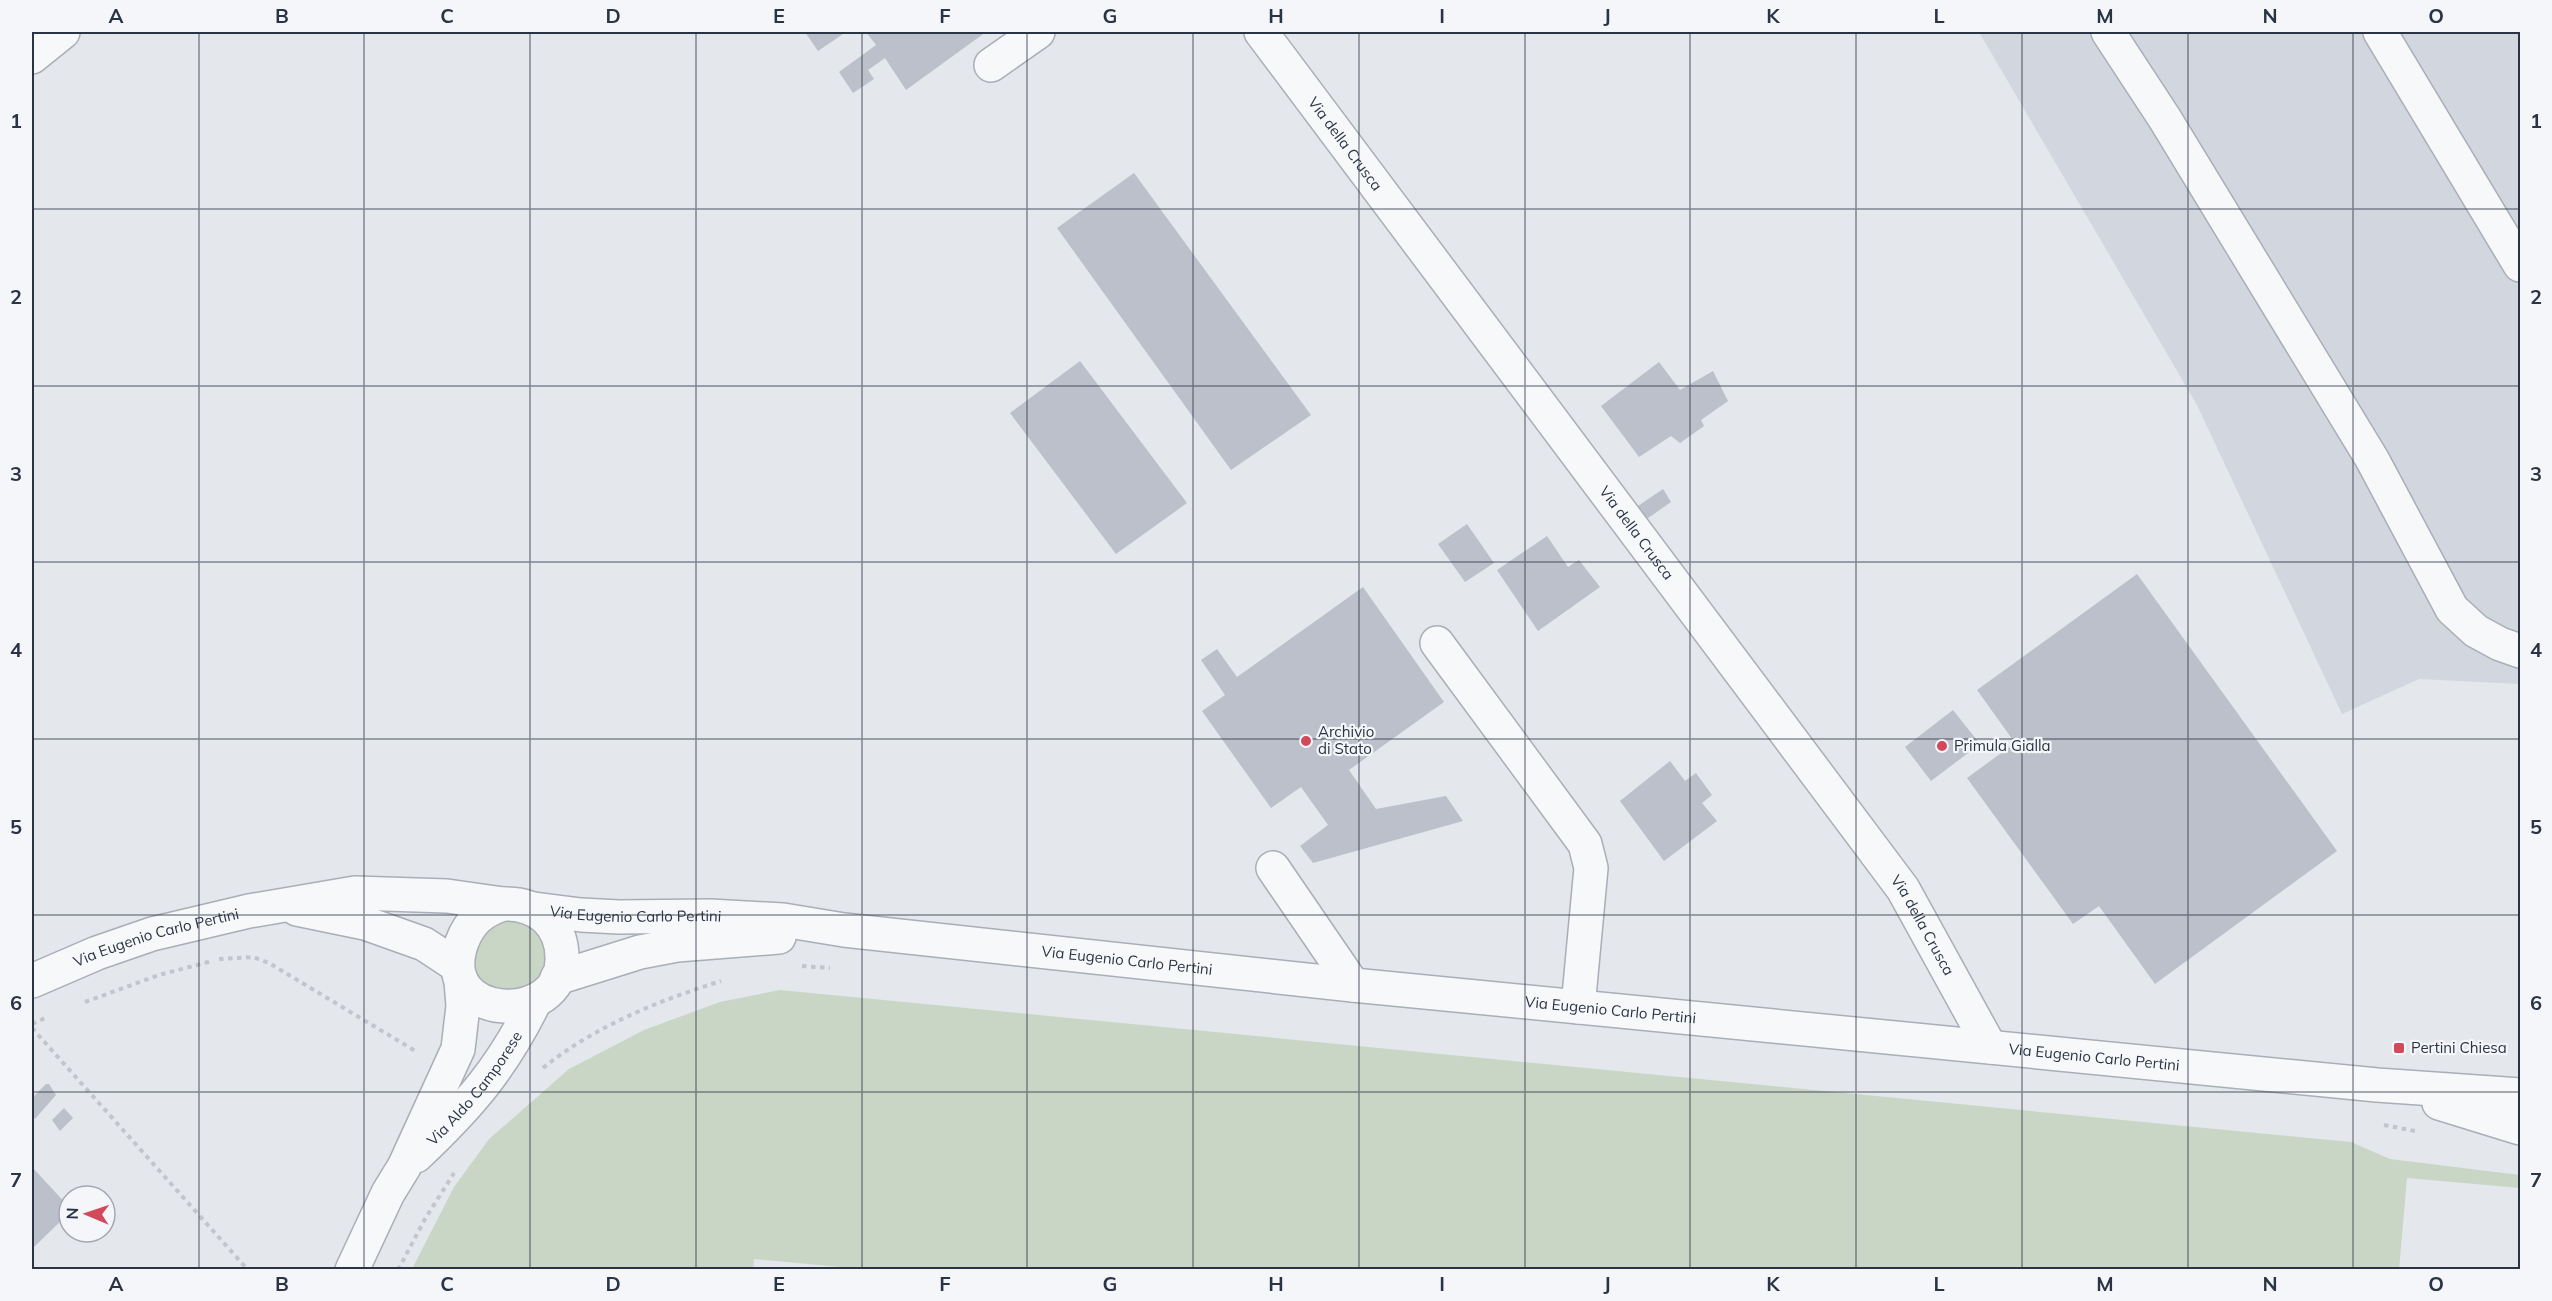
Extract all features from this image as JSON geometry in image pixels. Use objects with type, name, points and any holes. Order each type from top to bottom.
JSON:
[{"type":"street","points":[[32,57],[63,32]]},
{"type":"street","points":[[992,65],[1038,32]]},
{"type":"street","name":"Via della Crusca","points":[[1261,32],[1903,889],[1990,1047]]},
{"type":"street","points":[[2108,32],[2164,119],[2372,459],[2452,609],[2476,631],[2500,644],[2520,651]]},
{"type":"street","points":[[2380,32],[2520,265]]},
{"type":"street","points":[[1437,643],[1585,844],[1591,868],[1578,1007]]},
{"type":"street","points":[[1273,868],[1353,985]]},
{"type":"street","name":"Via Eugenio Carlo Pertini","points":[[32,981],[97,953],[152,934],[249,911],[355,893],[447,896],[581,915],[710,916],[783,920],[844,930],[1353,985],[2377,1085],[2520,1095]]},
{"type":"street","name":"Via Eugenio Carlo Pertini","points":[[284,906],[365,923],[424,944],[458,973]]},
{"type":"street","points":[[519,906],[547,918],[556,930],[562,945],[562,962],[557,978],[548,991],[535,1001],[519,1006],[488,1003],[473,996],[458,973],[466,931],[475,918],[488,909],[519,906]]},
{"type":"street","name":"Via Eugenio Carlo Pertini","points":[[557,978],[640,952],[677,945],[844,930]]},
{"type":"street","name":"Via Aldo Camporese","points":[[352,1269],[388,1193],[404,1167],[458,1049],[463,1006],[458,973]]},
{"type":"street","name":"Via Aldo Camporese","points":[[404,1167],[448,1126],[484,1087],[502,1061],[535,1001]]},
{"type":"street","name":"Via Eugenio Carlo Pertini","points":[[2377,1085],[2520,1128]]},
{"type":"path","points":[[75,1006],[179,970],[219,959],[253,957],[284,970],[449,1069]]},
{"type":"path","points":[[800,965],[833,968]]},
{"type":"path","points":[[541,1069],[569,1047],[622,1018],[682,993],[728,978]]},
{"type":"path","points":[[53,1015],[32,1026],[248,1269]]},
{"type":"path","points":[[2380,1125],[2415,1131]]},
{"type":"path","points":[[398,1269],[455,1172]]},
{"type":"shaded area","points":[[1979,32],[2520,32],[2520,684],[2419,679],[2342,714],[2197,405]]},
{"type":"green space","points":[[515,917],[548,937],[548,977],[502,996],[481,982],[475,970],[474,945],[489,925]]},
{"type":"green space","points":[[780,990],[2351,1142],[2390,1159],[2520,1175],[2520,1188],[2407,1178],[2399,1270],[872,1270],[754,1259],[753,1270],[412,1269],[454,1187],[489,1139],[569,1069],[644,1030],[720,1002]]},
{"type":"building","points":[[805,32],[846,32],[818,51]]},
{"type":"building","points":[[866,32],[986,32],[906,90],[885,58],[868,70],[874,79],[853,93],[839,72],[876,45]]},
{"type":"building","points":[[1134,173],[1311,415],[1231,470],[1057,228]]},
{"type":"building","points":[[1080,361],[1187,503],[1116,554],[1010,413]]},
{"type":"building","points":[[1659,362],[1680,390],[1713,371],[1728,401],[1701,420],[1704,426],[1680,443],[1671,436],[1639,457],[1601,406]]},
{"type":"building","points":[[1663,489],[1671,502],[1641,523],[1632,510]]},
{"type":"building","points":[[1467,524],[1494,563],[1465,582],[1438,544]]},
{"type":"building","points":[[1547,536],[1568,567],[1579,560],[1600,587],[1538,631],[1497,570]]},
{"type":"building","points":[[2137,574],[2337,851],[2155,984],[2099,906],[2073,924],[1967,778],[2015,743],[1977,690]]},
{"type":"building","name":"Archivio di Stato","points":[[1363,587],[1444,702],[1349,770],[1376,809],[1446,796],[1463,821],[1313,863],[1300,846],[1328,825],[1301,787],[1271,808],[1202,711],[1225,695],[1201,660],[1217,649],[1237,677]]},
{"type":"building","name":"Primula Gialla","points":[[1953,710],[1980,744],[1931,781],[1905,747]]},
{"type":"building","points":[[1670,761],[1685,781],[1696,773],[1712,795],[1702,803],[1717,821],[1664,861],[1620,801]]},
{"type":"building","points":[[46,1084],[49,1084],[56,1095],[35,1119],[32,1115],[32,1098]]},
{"type":"building","points":[[64,1108],[73,1118],[60,1131],[52,1120]]},
{"type":"building","points":[[32,1167],[57,1194],[57,1225],[32,1249]]},
{"type":"place","name":"Archivio di Stato","points":[[1306,741]]},
{"type":"place","name":"Primula Gialla","points":[[1942,746]]},
{"type":"place","name":"Pertini Chiesa","points":[[2399,1048]]}]
